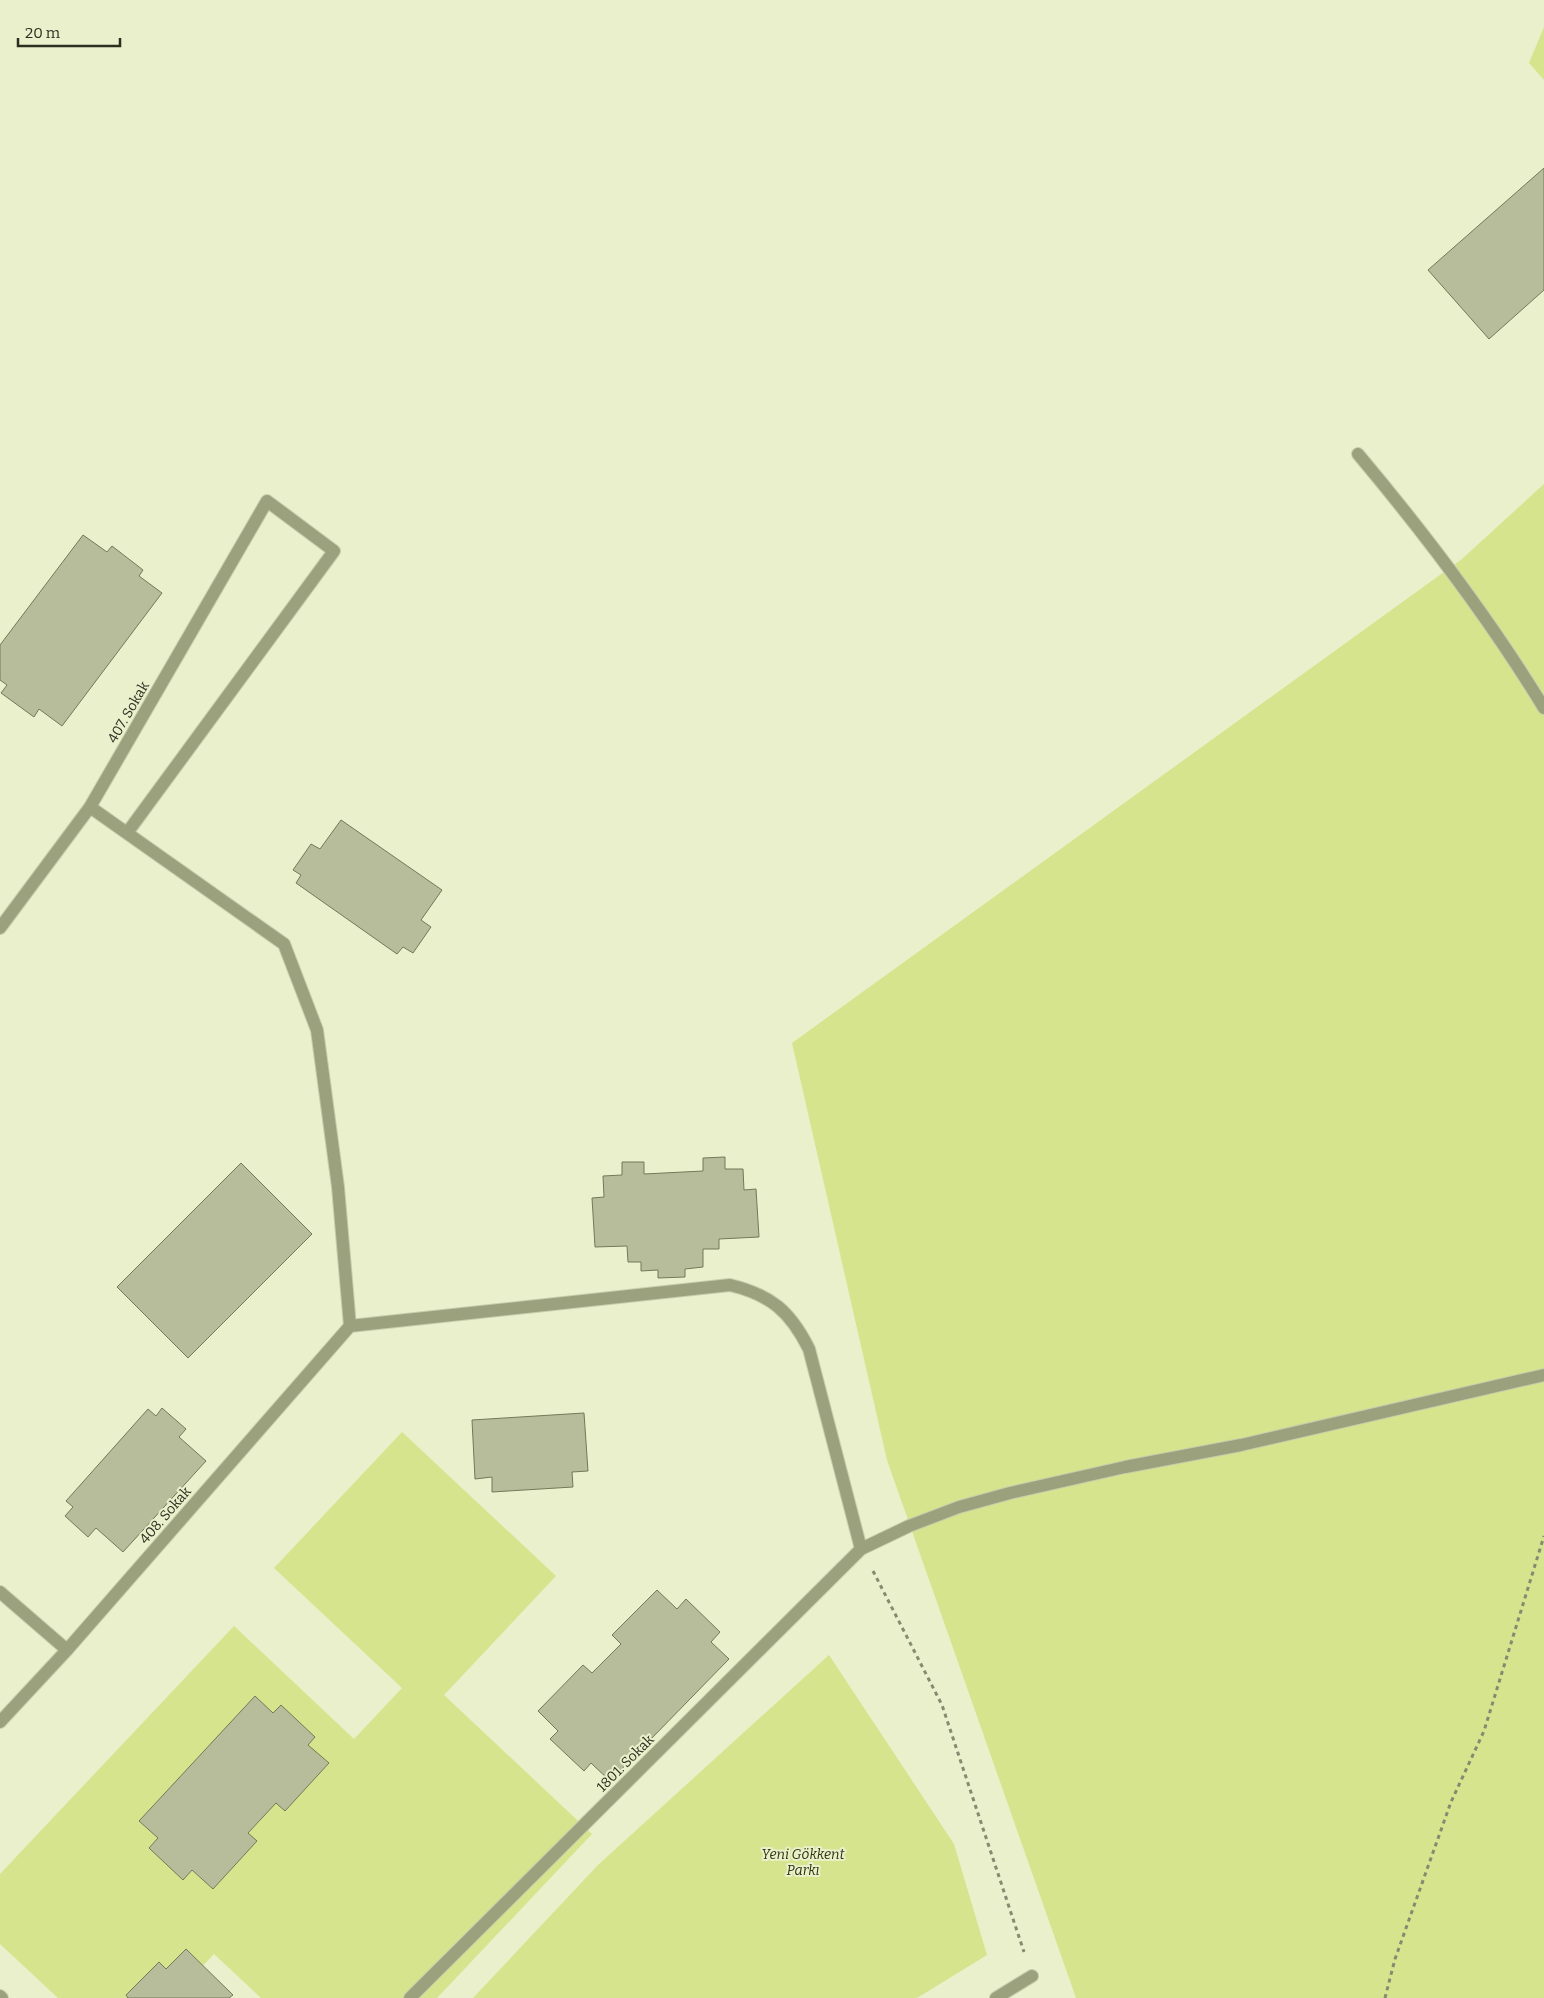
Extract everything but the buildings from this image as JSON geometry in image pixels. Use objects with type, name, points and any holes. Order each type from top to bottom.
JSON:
[{"type":"street","points":[[1358,454],[1403,507],[1451,570],[1486,618],[1544,708]]},
{"type":"street","name":"407. Sokak","points":[[0,928],[90,807],[267,502],[334,551],[127,833]]},
{"type":"street","points":[[90,807],[284,944],[317,1030],[338,1187],[350,1326],[730,1285],[750,1290],[768,1298],[784,1310],[798,1328],[809,1349],[861,1549]]},
{"type":"street","name":"408. Sokak","points":[[0,1722],[67,1650],[350,1326]]},
{"type":"street","name":"1801. Sokak","points":[[410,1998],[861,1549],[909,1526],[959,1507],[1010,1493],[1125,1466],[1241,1445],[1544,1375]]},
{"type":"street","points":[[0,1592],[67,1650]]},
{"type":"street","points":[[996,1998],[1032,1976]]},
{"type":"path","points":[[1384,1998],[1395,1958],[1451,1802],[1484,1731],[1544,1536]]},
{"type":"path","points":[[861,1549],[942,1704],[1032,1976]]},
{"type":"green space","points":[[1544,27],[1544,80],[1529,63]]},
{"type":"green space","points":[[1544,484],[1544,1998],[1076,1998],[887,1460],[792,1043],[1462,559]]},
{"type":"green space","points":[[402,1432],[556,1576],[444,1695],[592,1834],[437,1998],[261,1998],[214,1954],[172,1998],[58,1998],[0,1944],[0,1874],[234,1626],[354,1739],[402,1688],[274,1568]]},
{"type":"green space","name":"Yeni Gökkent Parkı","points":[[829,1655],[954,1844],[987,1955],[917,1998],[473,1998],[598,1865]]}]
